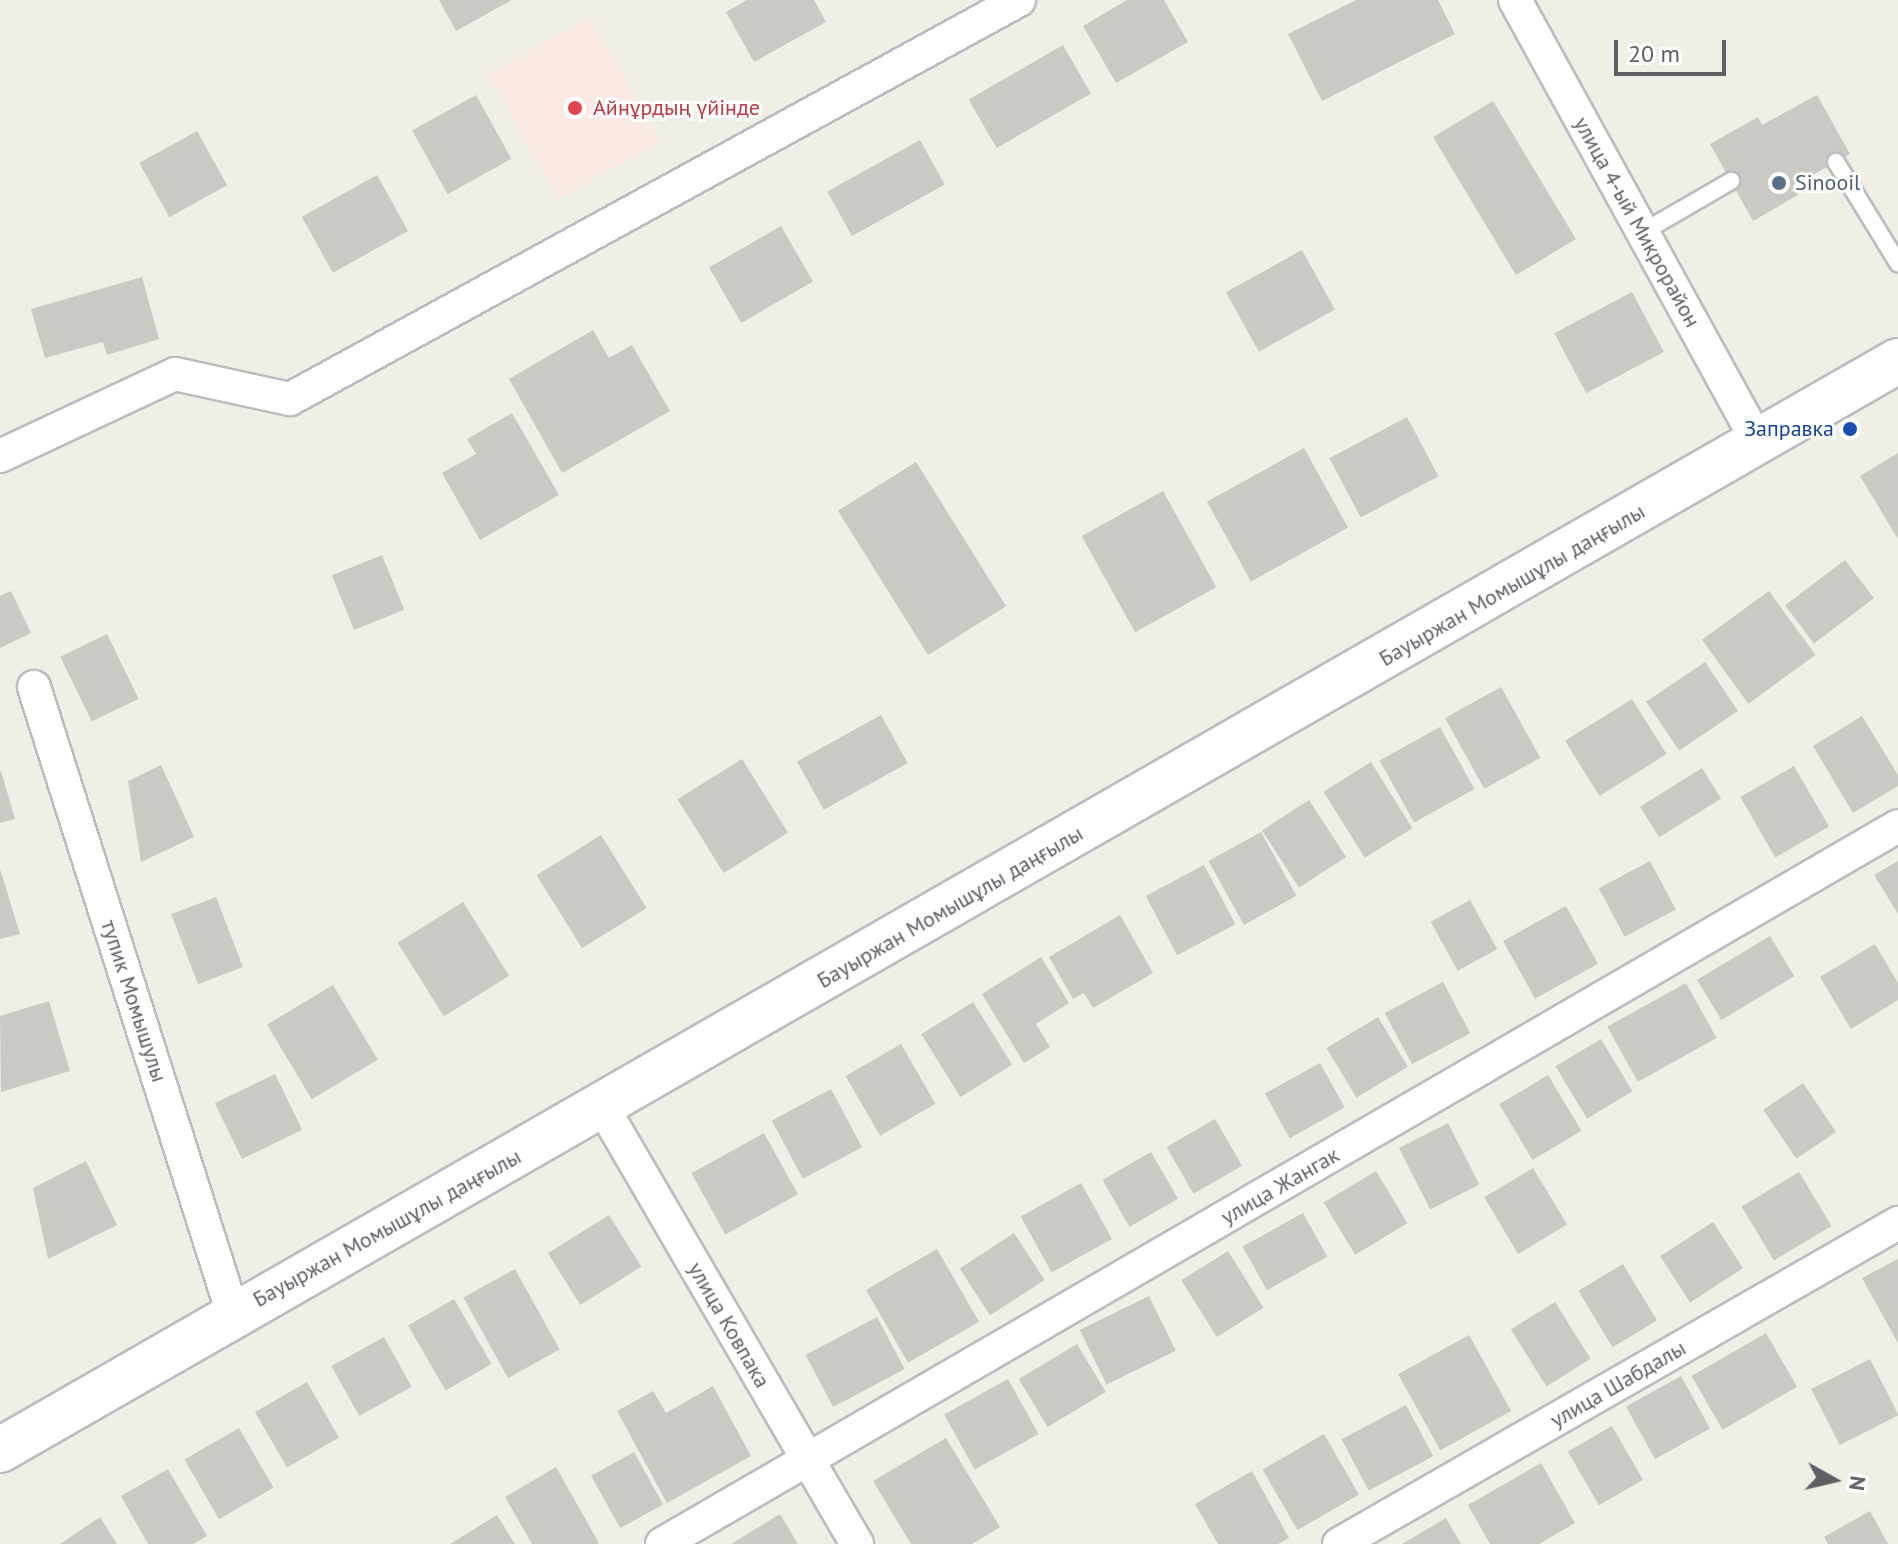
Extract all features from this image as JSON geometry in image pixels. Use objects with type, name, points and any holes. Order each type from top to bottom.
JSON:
[{"type":"main road","name":"Бауыржан Момышұлы даңғылы","points":[[0,1450],[1759,444],[1898,361]]},
{"type":"street","points":[[0,456],[175,374],[290,399],[1019,0]]},
{"type":"street","name":"улица 4-ый Микрорайон","points":[[1515,0],[1759,444]]},
{"type":"street","name":"тупик Момышулы","points":[[34,687],[233,1314]]},
{"type":"street","name":"улица Жангак","points":[[662,1544],[1898,826]]},
{"type":"street","name":"улица Ковпака","points":[[602,1106],[857,1544]]},
{"type":"street","name":"улица Шабдалы","points":[[1339,1544],[1898,1223]]},
{"type":"lane","points":[[1836,162],[1898,263]]},
{"type":"lane","points":[[1643,232],[1731,181]]},
{"type":"shaded area","name":"Айнұрдың үйінде","points":[[591,17],[660,142],[558,199],[489,74]]},
{"type":"building","points":[[439,0],[512,0],[456,31]]},
{"type":"building","points":[[747,0],[814,0],[826,22],[754,62],[726,12]]},
{"type":"building","points":[[1127,0],[1164,0],[1188,42],[1116,83],[1083,26]]},
{"type":"building","points":[[1356,0],[1438,0],[1455,34],[1322,101],[1288,34]]},
{"type":"building","points":[[1063,45],[1091,93],[997,148],[969,100]]},
{"type":"building","points":[[476,95],[511,159],[448,194],[412,130]]},
{"type":"building","points":[[1817,95],[1850,154],[1793,186],[1798,195],[1753,221],[1710,144],[1758,117],[1762,125]]},
{"type":"building","points":[[1493,101],[1576,239],[1516,275],[1433,137]]},
{"type":"building","points":[[197,131],[227,185],[169,217],[139,163]]},
{"type":"building","points":[[920,140],[945,185],[852,236],[827,191]]},
{"type":"building","points":[[377,175],[408,231],[333,273],[302,217]]},
{"type":"building","points":[[781,226],[813,281],[741,323],[709,268]]},
{"type":"building","points":[[1302,250],[1335,309],[1259,352],[1226,292]]},
{"type":"building","points":[[142,277],[159,339],[107,355],[103,342],[45,358],[31,309]]},
{"type":"building","points":[[1632,292],[1664,352],[1586,393],[1554,333]]},
{"type":"building","points":[[593,330],[609,358],[632,345],[670,411],[562,473],[509,379]]},
{"type":"building","points":[[512,413],[559,495],[480,540],[442,473],[476,454],[467,439]]},
{"type":"building","points":[[1407,417],[1438,476],[1361,517],[1329,458]]},
{"type":"building","points":[[1304,448],[1348,528],[1251,581],[1207,502]]},
{"type":"building","points":[[1898,453],[1898,539],[1860,476]]},
{"type":"building","points":[[916,462],[1006,606],[928,655],[838,511]]},
{"type":"building","points":[[1163,491],[1216,587],[1135,632],[1082,536]]},
{"type":"building","points":[[382,555],[404,610],[354,630],[332,575]]},
{"type":"building","points":[[1845,560],[1874,598],[1814,643],[1785,605]]},
{"type":"building","points":[[11,591],[31,633],[0,648],[0,596]]},
{"type":"building","points":[[1769,591],[1815,655],[1748,704],[1702,640]]},
{"type":"building","points":[[107,634],[139,699],[92,722],[60,657]]},
{"type":"building","points":[[1705,662],[1738,711],[1679,751],[1646,702]]},
{"type":"building","points":[[1501,687],[1540,758],[1484,789],[1445,718]]},
{"type":"building","points":[[1632,699],[1666,754],[1599,796],[1565,741]]},
{"type":"building","points":[[881,715],[908,763],[824,810],[797,762]]},
{"type":"building","points":[[1862,716],[1898,775],[1898,786],[1853,813],[1813,746]]},
{"type":"building","points":[[1440,727],[1474,789],[1414,823],[1380,760]]},
{"type":"building","points":[[742,759],[788,833],[724,873],[678,799]]},
{"type":"building","points":[[1371,762],[1412,828],[1365,858],[1324,792]]},
{"type":"building","points":[[161,765],[194,837],[141,862],[128,781]]},
{"type":"building","points":[[1794,766],[1829,827],[1775,858],[1740,797]]},
{"type":"building","points":[[1702,768],[1721,799],[1659,837],[1640,807]]},
{"type":"building","points":[[0,772],[15,819],[0,823]]},
{"type":"building","points":[[1309,800],[1346,857],[1299,888],[1262,830]]},
{"type":"building","points":[[1261,832],[1296,896],[1244,925],[1209,861]]},
{"type":"building","points":[[601,835],[647,908],[582,948],[537,875]]},
{"type":"building","points":[[1650,861],[1676,910],[1625,937],[1599,888]]},
{"type":"building","points":[[1898,861],[1898,914],[1874,875]]},
{"type":"building","points":[[1204,865],[1235,924],[1177,955],[1146,896]]},
{"type":"building","points":[[0,869],[20,934],[0,939]]},
{"type":"building","points":[[216,897],[243,967],[198,984],[171,914]]},
{"type":"building","points":[[1470,900],[1497,949],[1458,971],[1431,922]]},
{"type":"building","points":[[463,902],[509,976],[444,1017],[398,943]]},
{"type":"building","points":[[1566,906],[1598,964],[1535,999],[1503,941]]},
{"type":"building","points":[[1120,915],[1153,973],[1093,1008],[1084,993],[1073,999],[1049,957]]},
{"type":"building","points":[[1770,936],[1794,976],[1721,1020],[1697,980]]},
{"type":"building","points":[[1875,944],[1898,983],[1898,1000],[1851,1029],[1820,977]]},
{"type":"building","points":[[1041,957],[1069,1003],[1036,1024],[1050,1047],[1024,1063],[982,994]]},
{"type":"building","points":[[1443,982],[1470,1033],[1412,1064],[1385,1013]]},
{"type":"building","points":[[1686,983],[1717,1038],[1638,1082],[1607,1027]]},
{"type":"building","points":[[333,985],[378,1060],[312,1099],[267,1025]]},
{"type":"building","points":[[49,1001],[70,1071],[1,1092],[0,1016]]},
{"type":"building","points":[[973,1002],[1012,1065],[960,1097],[921,1034]]},
{"type":"building","points":[[1378,1017],[1408,1067],[1356,1098],[1327,1048]]},
{"type":"building","points":[[1601,1039],[1632,1091],[1587,1119],[1556,1066]]},
{"type":"building","points":[[901,1044],[936,1104],[880,1136],[846,1076]]},
{"type":"building","points":[[1320,1063],[1345,1108],[1290,1138],[1265,1094]]},
{"type":"building","points":[[275,1074],[302,1130],[242,1159],[215,1103]]},
{"type":"building","points":[[1548,1075],[1581,1131],[1533,1160],[1499,1104]]},
{"type":"building","points":[[1803,1083],[1836,1132],[1796,1159],[1763,1110]]},
{"type":"building","points":[[831,1089],[862,1147],[803,1179],[772,1120]]},
{"type":"building","points":[[1215,1119],[1242,1166],[1194,1194],[1167,1147]]},
{"type":"building","points":[[1448,1123],[1479,1184],[1430,1209],[1399,1148]]},
{"type":"building","points":[[764,1133],[798,1194],[725,1234],[691,1173]]},
{"type":"building","points":[[1151,1152],[1178,1199],[1130,1227],[1103,1180]]},
{"type":"building","points":[[86,1161],[117,1225],[48,1259],[33,1188]]},
{"type":"building","points":[[1533,1168],[1567,1225],[1518,1254],[1484,1197]]},
{"type":"building","points":[[1376,1171],[1407,1223],[1355,1255],[1324,1202]]},
{"type":"building","points":[[1799,1172],[1831,1226],[1774,1261],[1742,1207]]},
{"type":"building","points":[[1081,1183],[1112,1239],[1052,1272],[1021,1216]]},
{"type":"building","points":[[1303,1213],[1327,1257],[1267,1290],[1243,1246]]},
{"type":"building","points":[[609,1215],[641,1267],[580,1305],[548,1253]]},
{"type":"building","points":[[1713,1222],[1743,1268],[1690,1302],[1660,1256]]},
{"type":"building","points":[[1014,1233],[1044,1280],[990,1315],[959,1268]]},
{"type":"building","points":[[937,1249],[979,1322],[908,1363],[866,1290]]},
{"type":"building","points":[[1228,1251],[1264,1308],[1217,1337],[1181,1280]]},
{"type":"building","points":[[1898,1259],[1898,1343],[1862,1278]]},
{"type":"building","points":[[1623,1264],[1657,1321],[1612,1347],[1578,1291]]},
{"type":"building","points":[[515,1269],[560,1349],[508,1378],[463,1298]]},
{"type":"building","points":[[1149,1296],[1176,1351],[1107,1385],[1080,1330]]},
{"type":"building","points":[[454,1299],[492,1364],[446,1390],[408,1326]]},
{"type":"building","points":[[1555,1302],[1591,1359],[1546,1386],[1511,1330]]},
{"type":"building","points":[[877,1317],[905,1369],[833,1407],[805,1355]]},
{"type":"building","points":[[1766,1333],[1797,1387],[1723,1430],[1692,1376]]},
{"type":"building","points":[[1469,1335],[1511,1411],[1440,1450],[1398,1374]]},
{"type":"building","points":[[384,1337],[412,1387],[359,1416],[332,1366]]},
{"type":"building","points":[[1077,1344],[1106,1392],[1048,1427],[1019,1379]]},
{"type":"building","points":[[1870,1359],[1898,1415],[1840,1445],[1811,1389]]},
{"type":"building","points":[[1681,1376],[1710,1428],[1655,1459],[1626,1407]]},
{"type":"building","points":[[1008,1379],[1039,1434],[975,1469],[944,1414]]},
{"type":"building","points":[[307,1382],[339,1437],[287,1467],[255,1412]]},
{"type":"building","points":[[713,1386],[751,1456],[667,1503],[617,1411],[653,1391],[666,1413]]},
{"type":"building","points":[[1406,1405],[1433,1456],[1369,1490],[1342,1439]]},
{"type":"building","points":[[1612,1426],[1643,1480],[1599,1505],[1568,1452]]},
{"type":"building","points":[[239,1428],[274,1488],[219,1519],[184,1460]]},
{"type":"building","points":[[1324,1434],[1359,1495],[1298,1530],[1263,1470]]},
{"type":"building","points":[[946,1438],[1000,1527],[972,1544],[911,1544],[873,1481]]},
{"type":"building","points":[[634,1452],[663,1504],[620,1528],[591,1476]]},
{"type":"building","points":[[1541,1463],[1575,1523],[1539,1544],[1490,1544],[1468,1505]]},
{"type":"building","points":[[556,1467],[599,1543],[532,1544],[505,1497]]},
{"type":"building","points":[[168,1469],[207,1536],[193,1544],[148,1544],[121,1496]]},
{"type":"building","points":[[1252,1471],[1289,1538],[1278,1544],[1218,1544],[1195,1504]]},
{"type":"building","points":[[1870,1511],[1888,1544],[1828,1544],[1824,1537]]},
{"type":"building","points":[[780,1514],[798,1544],[731,1544]]},
{"type":"building","points":[[497,1515],[515,1544],[450,1544]]},
{"type":"building","points":[[100,1517],[117,1544],[60,1544]]},
{"type":"building","points":[[1446,1518],[1461,1544],[1402,1544]]},
{"type":"place","name":"Айнұрдың үйінде","points":[[575,108]]},
{"type":"place","name":"Sinooil","points":[[1779,183]]},
{"type":"place","name":"Заправка","points":[[1850,429]]}]
